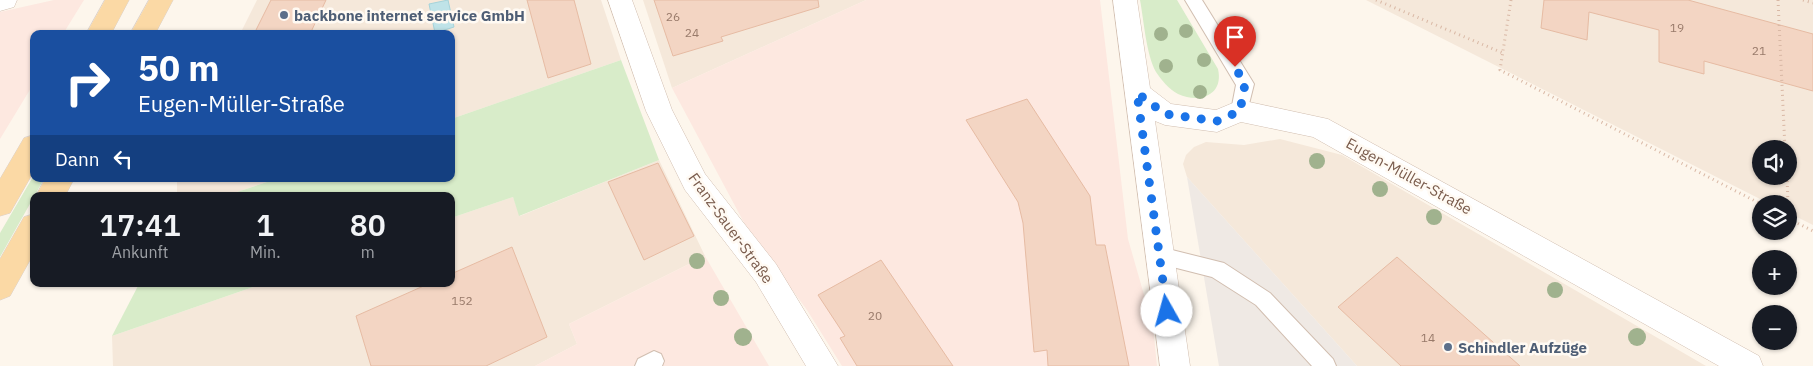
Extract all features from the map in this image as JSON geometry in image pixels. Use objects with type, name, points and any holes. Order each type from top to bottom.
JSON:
[{"type":"main road","points":[[100,30],[118,0]]},
{"type":"main road","points":[[144,30],[161,0]]},
{"type":"main road","points":[[0,204],[30,153]]},
{"type":"main road","points":[[0,288],[30,233]]},
{"type":"street","points":[[0,2],[5,0]]},
{"type":"street","name":"Franz-Sauer-Straße","points":[[620,0],[659,111],[695,182],[766,273],[822,366]]},
{"type":"street","points":[[1125,0],[1174,366]]},
{"type":"street","points":[[1137,93],[1165,114],[1217,121],[1240,111]]},
{"type":"street","name":"Eugen-Müller-Straße","points":[[1240,111],[1319,126],[1748,366]]},
{"type":"lane","points":[[1193,0],[1245,84],[1240,111]]},
{"type":"lane","points":[[1160,256],[1217,269],[1263,299],[1326,366]]},
{"type":"path","points":[[1376,0],[1385,2],[1503,53]]},
{"type":"path","points":[[1511,0],[1500,70],[1752,199]]},
{"type":"path","points":[[1778,0],[1785,140]]},
{"type":"path","points":[[1803,0],[1813,2]]},
{"type":"path","points":[[1797,223],[1813,231]]},
{"type":"shaded area","points":[[54,0],[84,0],[65,30],[30,30],[30,90],[0,139],[0,12]]},
{"type":"shaded area","points":[[257,0],[601,0],[621,60],[455,118],[455,30],[242,30]]},
{"type":"shaded area","points":[[643,0],[866,0],[672,88]]},
{"type":"shaded area","points":[[866,0],[1100,0],[1128,239],[1153,326],[1157,366],[842,366],[807,310],[749,232],[672,88]]},
{"type":"shaded area","points":[[1366,0],[1813,0],[1813,225],[1797,217],[1797,195],[1752,195]]},
{"type":"shaded area","points":[[1280,139],[1342,155],[1706,366],[1357,366],[1187,177],[1183,164],[1186,155],[1194,147],[1206,142],[1244,145]]},
{"type":"shaded area","points":[[659,160],[705,256],[569,324],[577,344],[535,366],[113,366],[112,336],[253,287],[455,287],[455,217],[513,197],[520,216]]},
{"type":"shaded area","points":[[1187,177],[1357,366],[1219,366]]},
{"type":"shaded area","points":[[177,182],[267,182],[237,192],[177,192]]},
{"type":"shaded area","points":[[705,256],[769,366],[535,366],[577,344],[569,324]]},
{"type":"green space","points":[[1140,0],[1177,0],[1218,69],[1219,78],[1214,91],[1202,97],[1186,97],[1175,92],[1161,79],[1150,56]]},
{"type":"green space","points":[[621,60],[659,160],[519,216],[513,197],[455,217],[455,192],[237,192],[267,182],[455,182],[455,118]]},
{"type":"green space","points":[[30,182],[42,182],[37,192],[30,192],[30,204],[0,257],[0,233]]},
{"type":"green space","points":[[137,287],[253,287],[112,336]]},
{"type":"water","points":[[448,0],[454,27],[444,30],[434,30],[429,4]]},
{"type":"building","points":[[271,0],[326,0],[312,30],[256,30]]},
{"type":"building","points":[[527,0],[574,0],[591,64],[548,78]]},
{"type":"building","points":[[654,0],[818,0],[819,7],[721,37],[723,41],[673,56]]},
{"type":"building","points":[[1544,0],[1688,0],[1813,34],[1813,91],[1704,61],[1704,74],[1659,62],[1659,30],[1589,12],[1587,40],[1541,28]]},
{"type":"building","points":[[1027,99],[1090,196],[1096,245],[1105,245],[1129,366],[1048,366],[1047,350],[1034,352],[1023,223],[1018,202],[966,120]]},
{"type":"building","points":[[658,163],[694,236],[644,260],[608,182]]},
{"type":"building","points":[[512,247],[547,337],[486,366],[371,366],[356,316],[421,287],[455,287],[455,272]]},
{"type":"building","points":[[1397,257],[1520,366],[1401,366],[1338,307]]},
{"type":"building","points":[[881,260],[953,366],[857,366],[840,338],[845,336],[818,295]]},
{"type":"place","name":"backbone internet service GmbH","points":[[284,15]]},
{"type":"place","name":"Schindler Aufzüge","points":[[1448,347]]},
{"type":"route","points":[[1167,311],[1137,93],[1165,114],[1217,121],[1240,111],[1245,84],[1235,67]]}]
